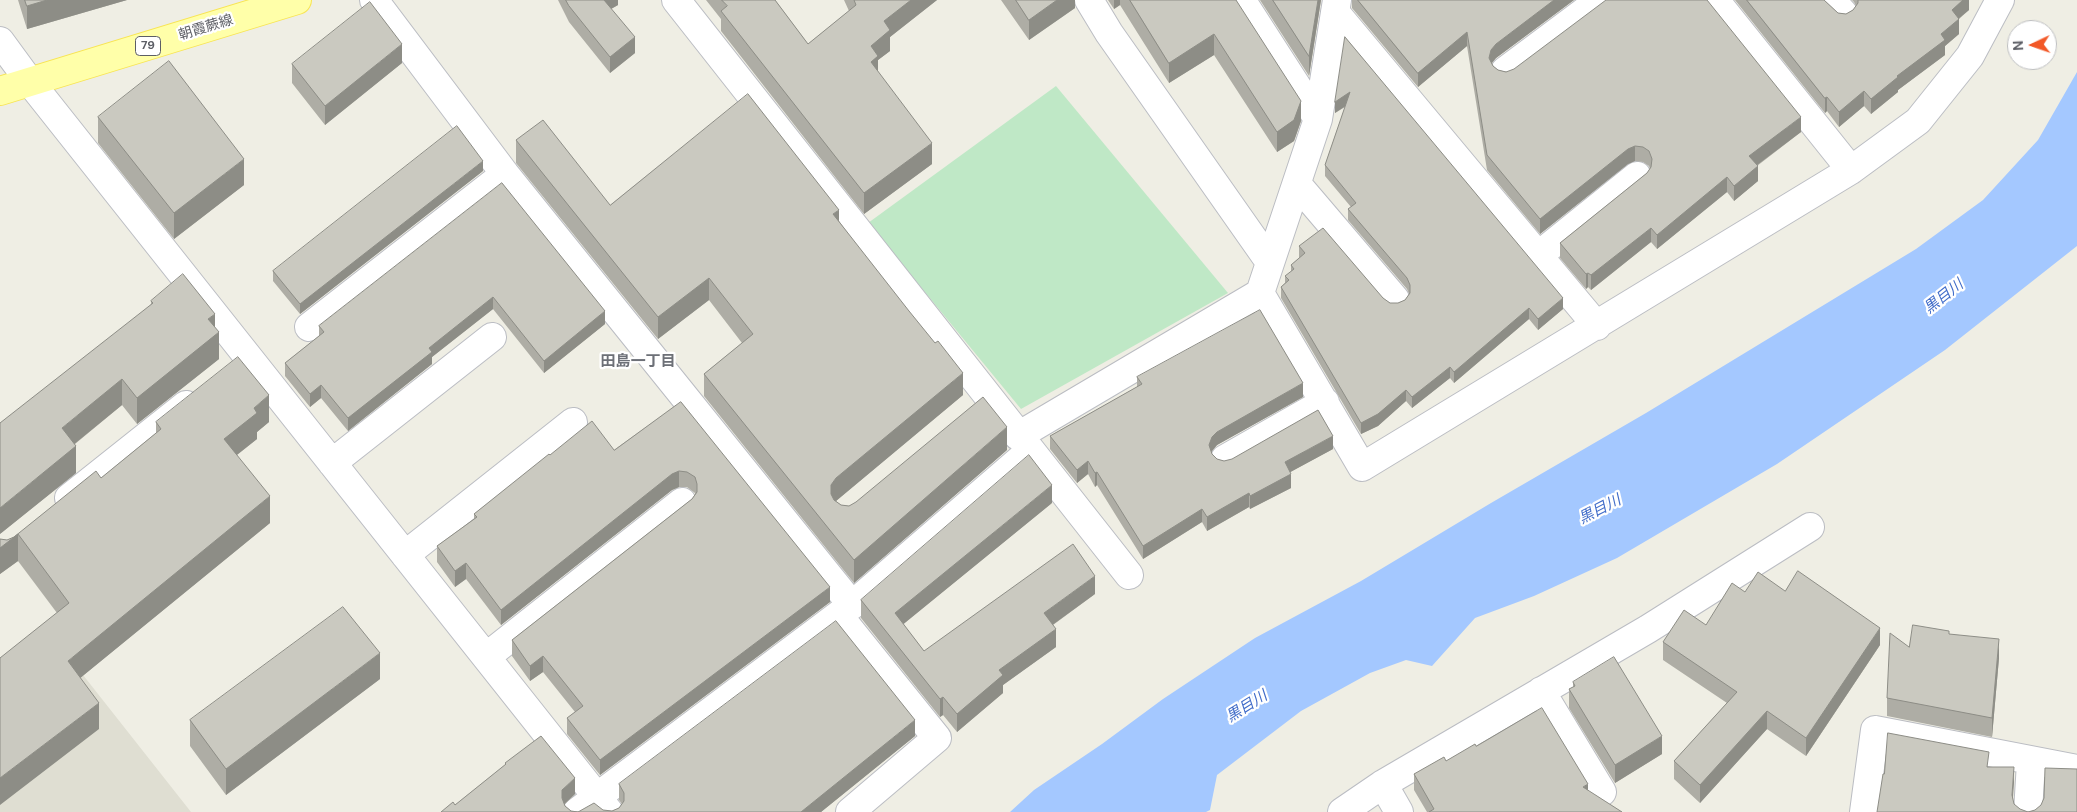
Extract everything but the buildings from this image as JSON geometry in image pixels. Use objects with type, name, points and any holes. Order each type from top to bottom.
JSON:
[{"type":"main road","name":"朝霞蕨線","points":[[0,91],[297,0]]},
{"type":"street","points":[[374,0],[505,174],[846,610],[937,738],[850,812]]},
{"type":"street","points":[[676,0],[979,402],[1024,444],[1128,575]]},
{"type":"street","points":[[1089,0],[1109,33],[1269,262]]},
{"type":"street","points":[[1504,70],[1600,0]]},
{"type":"street","points":[[1715,0],[1851,170]]},
{"type":"street","points":[[1260,294],[1362,467],[1851,170],[1918,121],[1970,56],[2000,0]]},
{"type":"street","points":[[1244,4],[1318,119]]},
{"type":"street","points":[[0,41],[30,82],[486,657],[595,807],[846,610],[1024,444],[1260,294],[1269,262],[1318,119],[1336,6]]},
{"type":"street","points":[[1336,6],[1597,326]]},
{"type":"street","points":[[308,327],[505,174]]},
{"type":"street","points":[[1539,256],[1637,176]]},
{"type":"street","points":[[1297,184],[1395,299]]},
{"type":"street","points":[[332,463],[492,337]]},
{"type":"street","points":[[225,374],[247,356]]},
{"type":"street","points":[[49,514],[202,393]]},
{"type":"street","points":[[1225,459],[1325,402]]},
{"type":"street","points":[[405,555],[573,422]]},
{"type":"street","points":[[486,657],[682,502]]},
{"type":"street","points":[[1342,812],[1383,784],[1648,629],[1810,527]]},
{"type":"street","points":[[1541,691],[1602,792]]},
{"type":"street","points":[[1864,812],[1875,730],[2031,762],[2077,769]]},
{"type":"street","points":[[2028,812],[2031,762]]},
{"type":"street","points":[[1383,784],[1399,812]]},
{"type":"shaded area","points":[[46,628],[191,812],[0,812],[0,664]]},
{"type":"green space","points":[[1056,86],[1228,293],[1021,409],[868,223]]},
{"type":"water","name":"黒目川","points":[[2077,72],[2077,246],[1945,350],[1777,464],[1617,558],[1534,596],[1475,618],[1432,666],[1406,660],[1370,673],[1301,711],[1217,775],[1210,810],[1206,812],[1010,812],[1034,790],[1102,744],[1163,699],[1255,638],[1361,581],[1646,413],[1916,249],[1983,200],[2038,140]]},
{"type":"district","name":"田島一丁目","points":[[638,362]]}]
